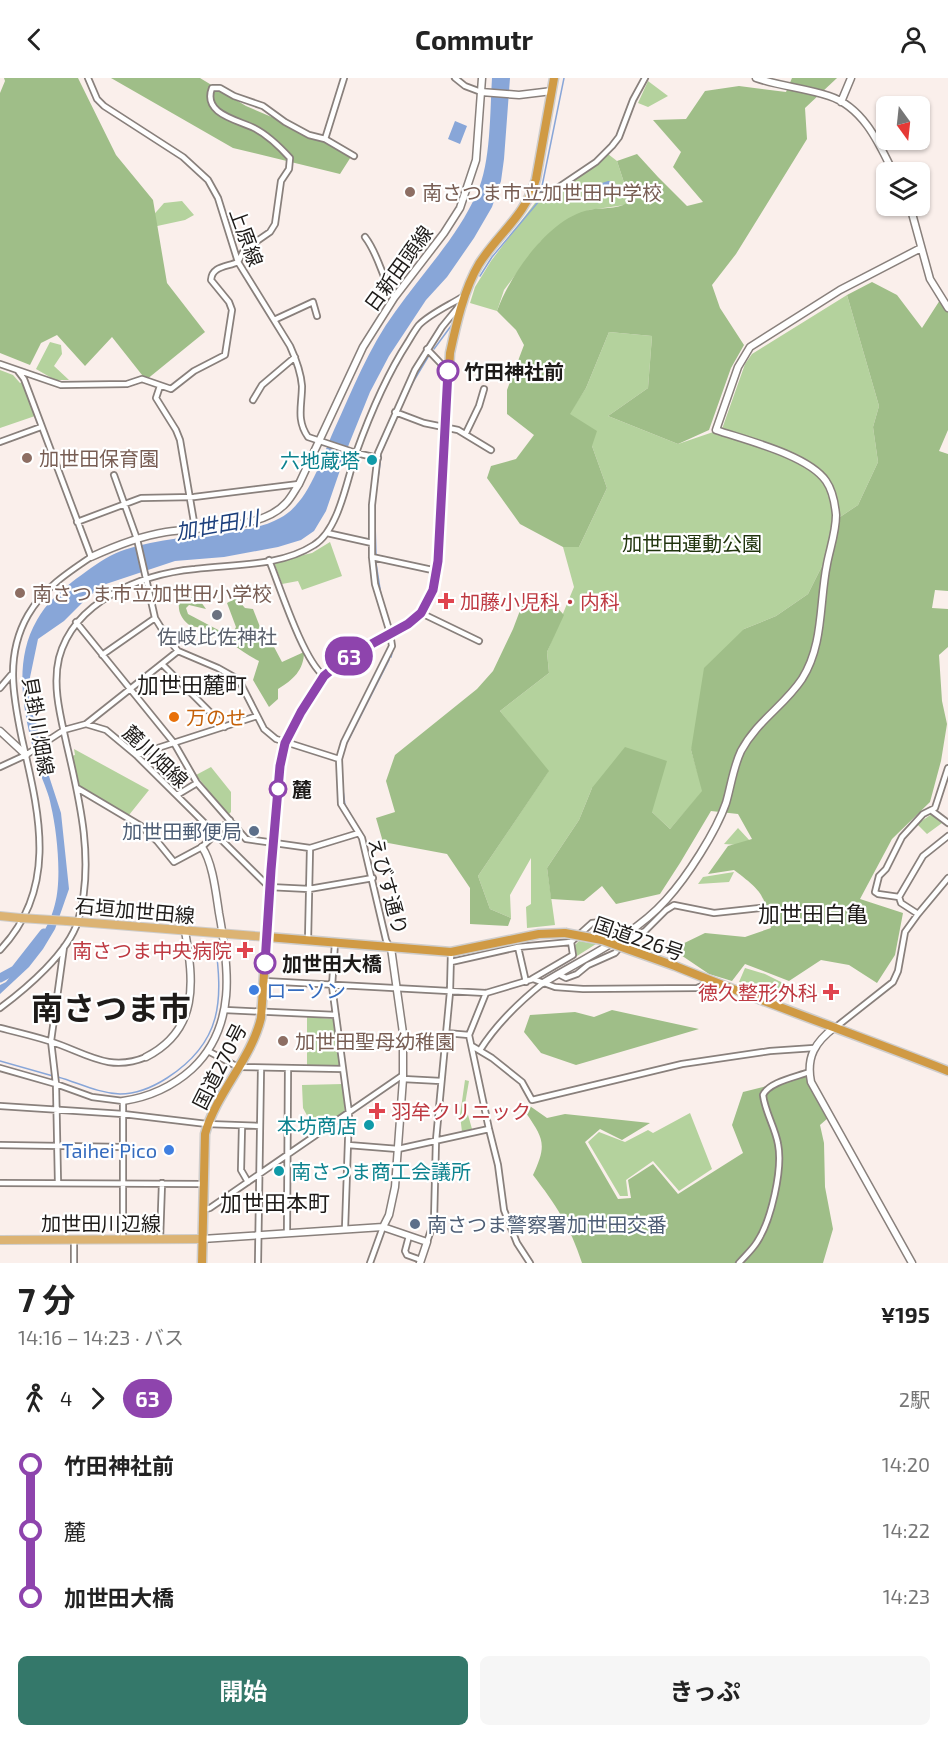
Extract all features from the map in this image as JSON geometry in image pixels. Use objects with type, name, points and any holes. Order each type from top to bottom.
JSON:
[{"type":"highway","points":[[421,613],[433,590],[437,571],[448,371],[454,331],[473,276],[484,257],[536,196],[536,179],[554,78]]},
{"type":"highway","name":"国道270号","points":[[202,1263],[203,1145],[207,1125],[259,1028],[262,1012],[273,843],[280,766],[285,743],[324,676],[341,661],[408,624],[421,613]]},
{"type":"highway","name":"国道226号","points":[[267,937],[451,952],[539,934],[565,933],[602,940],[948,1071]]},
{"type":"main road","name":"石垣加世田線","points":[[0,916],[267,937]]},
{"type":"main road","name":"加世田川辺線","points":[[0,1240],[202,1239]]},
{"type":"street","name":"上原線","points":[[88,78],[97,99],[104,106],[183,157],[208,180],[218,198],[238,262],[295,357],[302,387],[299,413],[301,424],[308,437],[320,439]]},
{"type":"street","points":[[325,139],[344,78]]},
{"type":"street","points":[[455,78],[465,86],[483,92],[518,95],[552,91]]},
{"type":"street","name":"日新田頭線","points":[[320,439],[363,347],[394,298],[444,233],[460,208],[476,160],[483,92],[482,78]]},
{"type":"street","points":[[536,196],[548,195],[584,171],[612,146],[619,136],[633,100],[645,78]]},
{"type":"street","points":[[756,78],[831,96],[841,102],[858,114],[868,126],[888,162]]},
{"type":"street","points":[[841,102],[851,78]]},
{"type":"street","points":[[0,364],[61,385],[127,384],[142,379],[171,389],[194,371],[225,355],[232,310],[211,277],[216,269],[238,262],[244,250],[270,232],[275,224],[281,181],[289,169],[290,158],[278,145],[254,128],[234,121],[219,112],[212,104],[212,88],[220,88],[234,96],[263,105],[285,122],[309,135],[325,139],[354,156]]},
{"type":"street","points":[[913,216],[930,279],[948,308]]},
{"type":"street","points":[[365,237],[373,248],[386,285],[394,298]]},
{"type":"street","points":[[480,1050],[513,1007],[543,983],[648,918],[676,888],[717,823],[725,806],[734,768],[747,740],[797,686],[816,649],[826,565],[835,528],[833,497],[824,478],[796,459],[716,430],[741,360],[750,347],[840,290],[921,248]]},
{"type":"street","points":[[390,633],[375,584],[372,557],[372,505],[378,458],[395,412],[427,349],[465,298]]},
{"type":"street","points":[[0,1008],[26,987],[64,947],[77,922],[85,869],[83,835],[77,788],[63,731],[57,688],[58,667],[67,637],[76,622],[107,597],[145,579],[191,569],[269,560],[301,552],[322,540],[334,519],[354,453],[382,386],[419,326],[465,298]]},
{"type":"street","points":[[274,320],[313,302],[317,316]]},
{"type":"street","points":[[427,349],[448,371]]},
{"type":"street","points":[[253,400],[262,385],[295,357]]},
{"type":"street","points":[[18,371],[24,379],[91,557]]},
{"type":"street","points":[[160,386],[156,398],[176,430],[180,441],[195,528]]},
{"type":"street","points":[[466,433],[479,406],[484,389]]},
{"type":"street","points":[[395,412],[424,423],[466,433],[491,450]]},
{"type":"street","points":[[0,442],[41,427]]},
{"type":"street","points":[[320,439],[354,453],[378,458]]},
{"type":"street","name":"貝掛川畑線","points":[[0,950],[12,937],[30,905],[40,861],[40,827],[11,675],[16,643],[28,614],[49,588],[91,557],[165,532],[242,523],[269,515],[286,504],[299,484],[320,439]]},
{"type":"street","points":[[114,475],[137,540],[155,618],[178,651],[234,677],[241,684],[269,735],[285,743],[339,759]]},
{"type":"street","points":[[77,522],[125,504],[153,497],[189,495],[194,497],[299,484]]},
{"type":"street","points":[[327,532],[372,543]]},
{"type":"street","points":[[372,557],[437,571]]},
{"type":"street","points":[[269,560],[307,653],[324,676]]},
{"type":"street","points":[[421,613],[478,640]]},
{"type":"street","points":[[102,655],[155,618]]},
{"type":"street","points":[[76,622],[174,743],[197,783],[246,839],[310,848],[359,833]]},
{"type":"street","name":"えびす通り","points":[[390,633],[392,646],[344,742],[339,759],[341,804],[365,847],[386,940],[391,948]]},
{"type":"street","points":[[0,767],[27,754],[63,731],[86,724],[178,651]]},
{"type":"street","points":[[162,664],[225,727]]},
{"type":"street","points":[[0,688],[11,675]]},
{"type":"street","points":[[136,755],[257,716]]},
{"type":"street","name":"麓川畑線","points":[[86,724],[106,730],[136,755],[270,886]]},
{"type":"street","points":[[0,731],[27,754]]},
{"type":"street","points":[[899,897],[874,892],[879,876],[886,869],[902,837],[923,814],[935,808],[948,768]]},
{"type":"street","points":[[177,795],[197,783]]},
{"type":"street","points":[[77,788],[150,833],[174,862],[202,847],[230,820]]},
{"type":"street","points":[[932,811],[948,824]]},
{"type":"street","points":[[918,914],[901,903],[899,897],[923,856],[948,836]]},
{"type":"street","points":[[0,1068],[56,1082],[92,1097],[123,1101],[151,1095],[187,1074],[208,1051],[220,1030],[227,986],[212,875],[202,847]]},
{"type":"street","points":[[309,941],[310,848]]},
{"type":"street","points":[[270,886],[309,889],[373,878]]},
{"type":"street","points":[[912,1263],[815,1088],[809,1072],[809,1062],[814,1048],[826,1034],[892,982],[898,972],[905,932],[948,878]]},
{"type":"street","points":[[558,974],[566,978],[577,974],[588,965],[615,953],[626,940],[645,931],[674,905],[714,913],[760,908]]},
{"type":"street","points":[[451,962],[518,947],[571,942],[588,926],[596,922],[604,924],[614,940]]},
{"type":"street","points":[[0,1028],[51,1041],[106,1062],[127,1064],[146,1057],[171,1039],[186,1016],[191,984],[187,931]]},
{"type":"street","points":[[264,981],[486,993],[526,982],[573,955],[571,942]]},
{"type":"street","points":[[335,943],[333,986],[349,1113],[345,1229]]},
{"type":"street","points":[[58,1183],[56,1082],[51,1041],[64,947]]},
{"type":"street","points":[[518,947],[526,982]]},
{"type":"street","points":[[370,1263],[393,1199],[403,1077],[403,1033],[391,948]]},
{"type":"street","points":[[409,1236],[405,1251],[407,1255],[420,1262],[434,1221],[436,1140],[450,992],[451,952]]},
{"type":"street","points":[[532,979],[555,987],[584,989],[697,988],[712,982]]},
{"type":"street","points":[[486,993],[469,1035],[498,1165],[504,1210],[517,1244],[530,1263]]},
{"type":"street","points":[[225,1010],[336,1015]]},
{"type":"street","points":[[446,1033],[469,1035]]},
{"type":"street","points":[[472,1046],[522,1082],[532,1100],[682,1064],[770,1051],[814,1048]]},
{"type":"street","points":[[208,1051],[238,1067],[343,1069]]},
{"type":"street","points":[[258,1263],[261,1068]]},
{"type":"street","points":[[287,1233],[288,1068]]},
{"type":"street","points":[[739,1263],[756,1245],[764,1230],[774,1194],[778,1167],[778,1144],[763,1095],[766,1089],[772,1086],[809,1072]]},
{"type":"street","points":[[202,1210],[210,1208],[403,1077],[441,1081]]},
{"type":"street","points":[[123,1101],[123,1240]]},
{"type":"street","points":[[0,1106],[123,1114],[207,1125],[260,1126]]},
{"type":"street","points":[[242,1126],[241,1170],[248,1182]]},
{"type":"street","points":[[348,1146],[398,1149],[489,1129]]},
{"type":"street","points":[[0,1145],[123,1147]]},
{"type":"street","points":[[0,1183],[202,1184]]},
{"type":"street","points":[[160,1240],[162,1183]]},
{"type":"street","points":[[202,1239],[383,1227],[427,1242]]},
{"type":"street","points":[[74,1240],[74,1263]]},
{"type":"green space","points":[[4,78],[78,78],[116,155],[153,200],[167,283],[205,332],[146,380],[112,337],[85,366],[57,335],[41,343],[30,365],[0,353],[0,93]]},
{"type":"green space","points":[[111,78],[200,78],[246,106],[354,152],[340,174],[233,148]]},
{"type":"green space","points":[[792,78],[837,78],[805,108],[807,139],[736,254],[712,285],[720,308],[744,345],[731,368],[709,430],[678,444],[608,416],[648,388],[652,336],[609,332],[586,388],[570,414],[597,431],[592,446],[607,488],[579,547],[563,547],[520,524],[487,478],[491,466],[516,459],[534,435],[507,414],[507,390],[524,345],[516,330],[497,311],[511,281],[533,250],[560,224],[574,215],[589,210],[616,207],[630,201],[617,161],[637,154],[687,206],[703,202],[673,167],[681,152],[653,120],[686,119],[705,91],[739,86],[786,92]]},
{"type":"green space","points":[[648,81],[668,96],[648,107],[638,103]]},
{"type":"green space","points":[[608,154],[617,161],[630,201],[625,205],[589,210],[540,242],[504,290],[497,311],[470,303],[475,287],[491,261],[538,199],[558,190]]},
{"type":"green space","points":[[182,201],[194,215],[185,220],[148,228],[150,219],[164,203]]},
{"type":"green space","points":[[872,282],[897,295],[922,328],[940,300],[948,311],[948,430],[939,451],[948,454],[948,591],[935,590],[932,608],[948,609],[948,647],[939,655],[942,701],[947,724],[941,761],[930,802],[892,839],[860,899],[903,913],[895,955],[877,983],[849,965],[821,960],[789,981],[745,964],[732,981],[709,974],[672,949],[705,933],[745,937],[771,928],[764,901],[757,889],[734,870],[708,874],[728,846],[752,839],[738,814],[711,811],[660,894],[616,904],[602,886],[584,901],[551,899],[547,868],[579,820],[592,788],[625,747],[667,761],[652,812],[670,829],[702,791],[691,750],[704,668],[744,629],[776,616],[808,594],[825,560],[840,517],[858,505],[878,462],[873,427],[879,406],[847,295]]},
{"type":"green space","name":"加世田運動公園","points":[[847,295],[879,406],[873,427],[878,462],[858,505],[840,517],[825,560],[808,594],[776,616],[744,629],[691,750],[703,791],[670,829],[652,812],[592,788],[579,820],[547,868],[555,925],[527,928],[526,907],[531,904],[531,858],[510,895],[511,918],[490,909],[478,876],[548,772],[500,711],[549,673],[547,652],[574,587],[563,547],[579,547],[607,488],[592,446],[569,414],[586,388],[609,332],[652,336],[648,388],[608,416],[678,444],[722,429],[745,364],[752,354]]},
{"type":"green space","points":[[50,342],[61,345],[62,354],[54,366],[69,380],[55,380],[36,369]]},
{"type":"green space","points":[[0,370],[13,375],[20,383],[22,382],[35,416],[0,428]]},
{"type":"green space","points":[[330,542],[342,576],[302,590],[298,581],[282,584],[274,562],[312,553]]},
{"type":"green space","points":[[527,592],[546,596],[564,615],[547,652],[549,673],[500,711],[549,771],[478,876],[490,909],[511,918],[508,926],[470,924],[470,888],[447,854],[383,842],[376,818],[395,812],[386,781],[395,755],[477,689],[493,671]]},
{"type":"green space","points":[[192,597],[201,602],[206,609],[189,605],[186,608],[188,614],[232,635],[236,627],[227,603],[236,598],[245,608],[253,609],[267,645],[273,645],[282,662],[304,652],[300,669],[293,678],[278,689],[278,699],[269,707],[253,680],[259,661],[220,636],[204,628],[190,625],[184,619],[179,603]]},
{"type":"green space","points":[[74,749],[149,790],[129,815],[79,786],[72,756],[75,755]]},
{"type":"green space","points":[[211,767],[231,792],[231,812],[228,815],[196,775]]},
{"type":"green space","points":[[932,814],[942,823],[927,834],[917,824]]},
{"type":"green space","points":[[738,828],[751,842],[738,845],[724,844]]},
{"type":"green space","points":[[734,872],[729,882],[698,884],[703,877]]},
{"type":"green space","points":[[579,941],[596,944],[577,956],[575,945]]},
{"type":"green space","points":[[745,968],[765,974],[787,985],[779,995],[739,982]]},
{"type":"green space","points":[[612,1010],[699,1029],[576,1065],[541,1053],[524,1032],[530,1015],[575,1012],[594,1017]]},
{"type":"green space","points":[[307,1017],[334,1019],[340,1064],[338,1066],[307,1066]]},
{"type":"green space","points":[[807,1076],[828,1118],[820,1125],[824,1143],[825,1187],[833,1229],[823,1263],[582,1263],[562,1216],[533,1175],[542,1149],[537,1129],[526,1113],[527,1104],[547,1118],[565,1114],[650,1123],[622,1140],[600,1129],[585,1142],[618,1199],[631,1198],[628,1180],[653,1164],[678,1194],[743,1153],[732,1125],[743,1092]]},
{"type":"green space","points":[[465,1080],[469,1081],[465,1104],[472,1129],[462,1132],[460,1115]]},
{"type":"green space","points":[[342,1084],[345,1112],[316,1132],[303,1108],[302,1085]]},
{"type":"green space","points":[[690,1113],[712,1169],[679,1191],[653,1161],[626,1180],[628,1196],[620,1196],[588,1142],[599,1132],[625,1142],[648,1130],[653,1133]]},
{"type":"water","points":[[492,78],[510,78],[501,181],[492,207],[474,238],[447,277],[426,300],[389,356],[370,392],[326,511],[314,531],[301,540],[278,547],[224,557],[175,561],[103,585],[64,621],[38,639],[28,687],[48,773],[61,813],[69,889],[55,929],[43,949],[29,967],[0,994],[0,985],[6,982],[41,936],[52,915],[57,894],[58,855],[53,816],[30,735],[23,696],[24,657],[37,620],[48,604],[67,586],[100,562],[120,551],[157,542],[254,528],[280,518],[299,502],[313,479],[354,385],[377,340],[395,312],[450,240],[477,193],[482,181],[487,152]]},
{"type":"water","points":[[455,121],[467,126],[460,144],[448,139]]},
{"type":"water","points":[[612,181],[620,189],[619,194],[592,196],[590,187]]},
{"type":"waterway","points":[[480,276],[492,257],[539,201],[564,78]]},
{"type":"waterway","points":[[434,349],[451,326]]},
{"type":"waterway","points":[[400,409],[428,357]]},
{"type":"waterway","points":[[382,451],[397,417]]},
{"type":"waterway","points":[[375,518],[381,456]]},
{"type":"waterway","points":[[375,523],[376,554]]},
{"type":"waterway","points":[[376,563],[381,595],[390,626]]},
{"type":"waterway","points":[[391,657],[393,649]]},
{"type":"waterway","points":[[346,745],[389,660]]},
{"type":"waterway","points":[[343,790],[345,805],[350,813]]},
{"type":"waterway","points":[[328,845],[358,836]]},
{"type":"waterway","points":[[280,846],[287,847]]},
{"type":"waterway","name":"加世田川","points":[[0,978],[15,970],[44,933]]},
{"type":"waterway","points":[[58,1077],[104,1092],[126,1094],[156,1084],[185,1064],[199,1050],[215,1018],[219,982],[215,941]]},
{"type":"waterway","points":[[0,1061],[53,1076]]},
{"type":"bus line","name":"63","points":[[265,963],[280,766],[285,743],[324,676],[346,658],[408,624],[421,613],[433,590],[438,561],[448,371]]},
{"type":"place","name":"南さつま市立加世田中学校","points":[[410,192]]},
{"type":"place","name":"竹田神社前","points":[[448,371]]},
{"type":"place","name":"加世田保育園","points":[[27,458]]},
{"type":"place","name":"六地蔵塔","points":[[372,460]]},
{"type":"place","name":"南さつま市立加世田小学校","points":[[20,593]]},
{"type":"place","name":"加藤小児科・内科","points":[[446,601]]},
{"type":"place","name":"佐岐比佐神社","points":[[217,615]]},
{"type":"place","name":"万のせ","points":[[174,717]]},
{"type":"place","name":"麓","points":[[278,789]]},
{"type":"place","name":"加世田郵便局","points":[[254,831]]},
{"type":"place","name":"南さつま中央病院","points":[[245,950]]},
{"type":"place","name":"加世田大橋","points":[[265,963]]},
{"type":"place","name":"ローソン","points":[[254,990]]},
{"type":"place","name":"徳久整形外科","points":[[831,992]]},
{"type":"place","name":"加世田聖母幼稚園","points":[[283,1041]]},
{"type":"place","name":"羽牟クリニック","points":[[377,1111]]},
{"type":"place","name":"本坊商店","points":[[369,1125]]},
{"type":"place","name":"Taihei Pico","points":[[169,1150]]},
{"type":"place","name":"南さつま商工会議所","points":[[279,1171]]},
{"type":"place","name":"南さつま警察署加世田交番","points":[[415,1224]]},
{"type":"district","name":"加世田麓町","points":[[192,684]]},
{"type":"district","name":"加世田白亀","points":[[813,913]]},
{"type":"district","name":"南さつま市","points":[[111,1007]]},
{"type":"district","name":"加世田本町","points":[[275,1202]]}]
